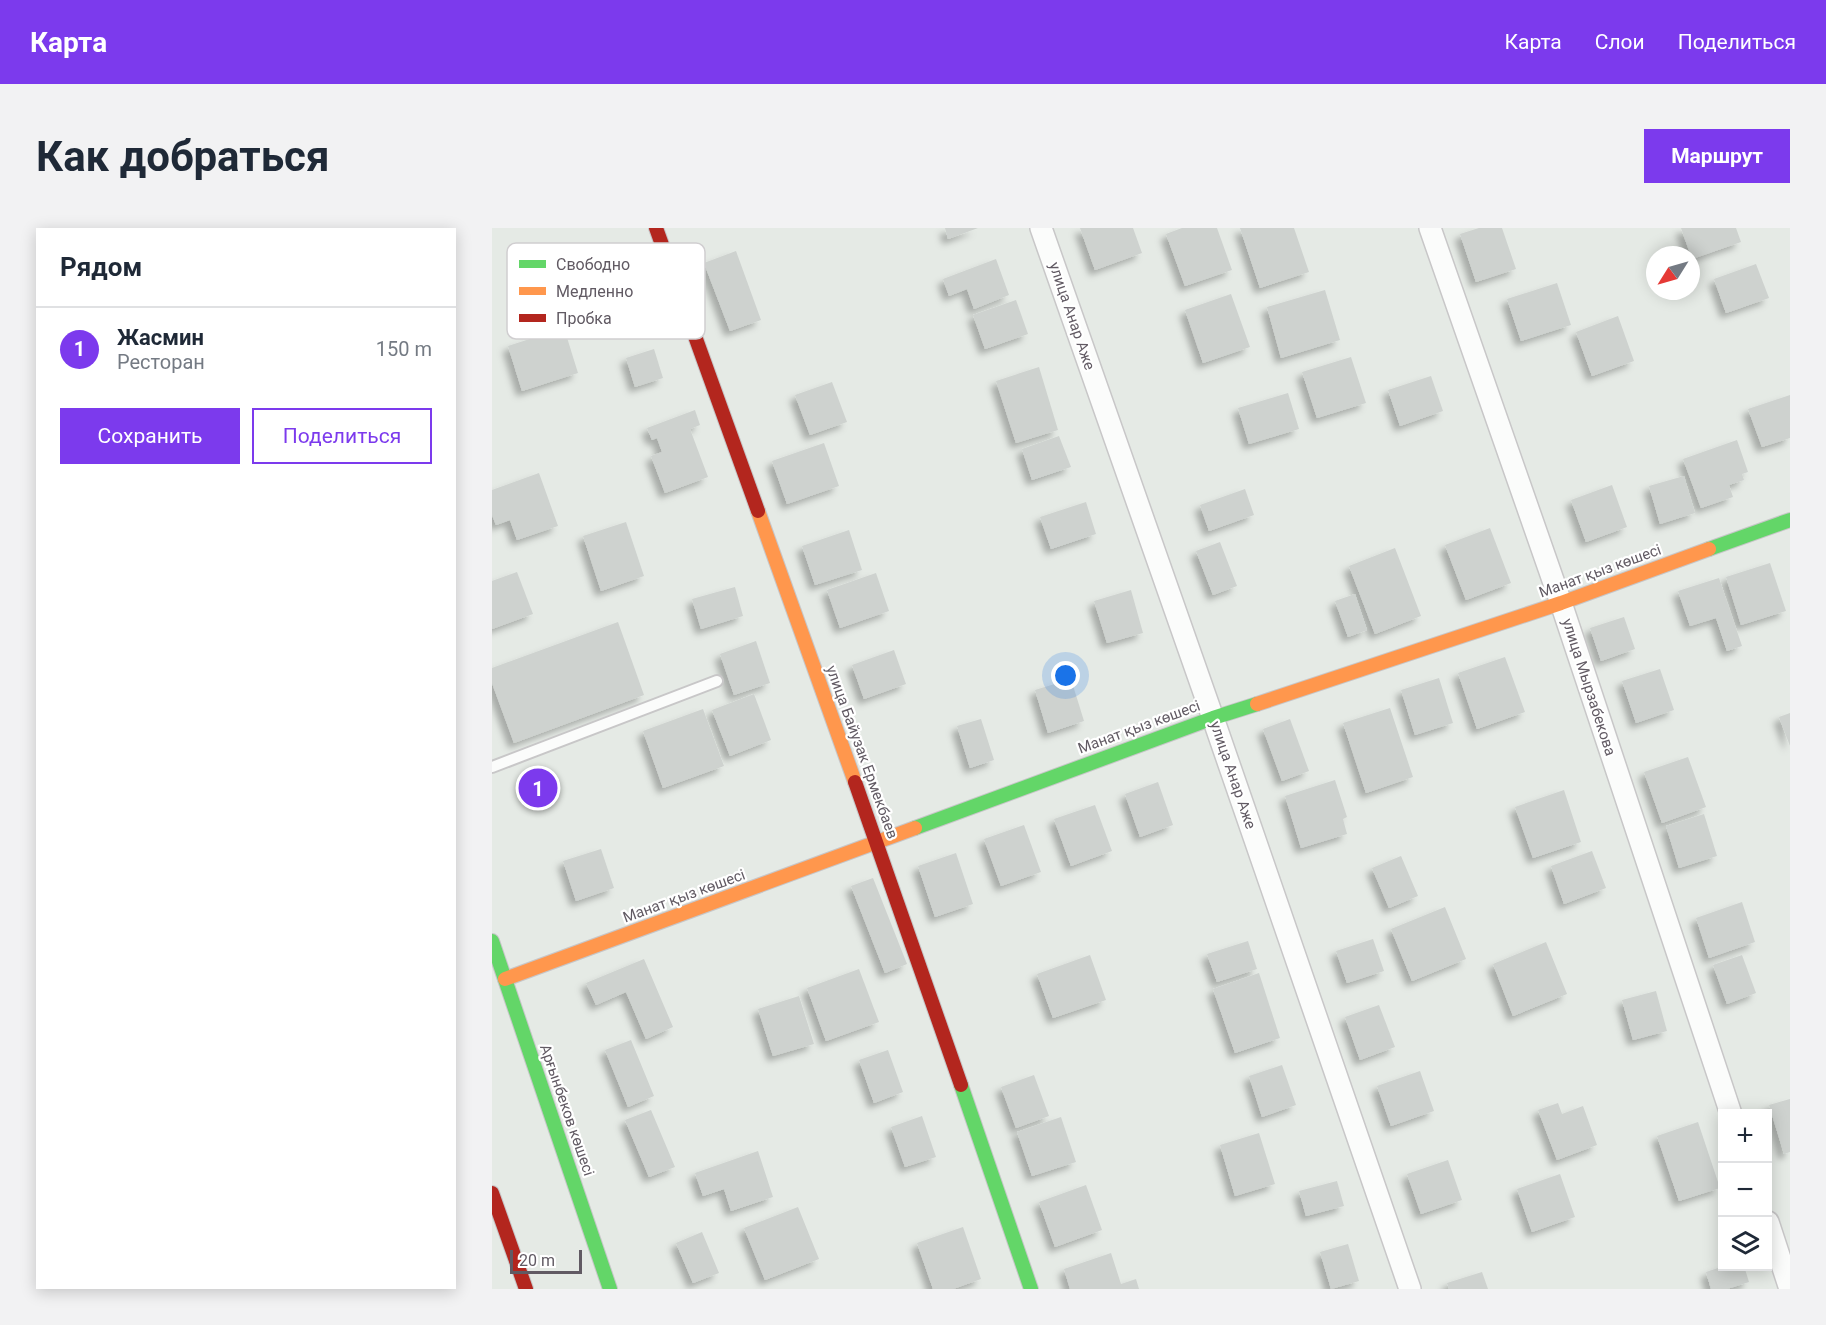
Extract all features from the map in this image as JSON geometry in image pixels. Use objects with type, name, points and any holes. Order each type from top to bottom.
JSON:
[{"type":"street","name":"улица Байузак Ермекбаев","points":[[656,228],[661,243]]},
{"type":"street","name":"улица Анар Аже","points":[[1041,228],[1213,717],[1410,1289]]},
{"type":"street","name":"улица Мырзабекова","points":[[1430,228],[1561,603],[1730,1109]]},
{"type":"street","name":"улица Байузак Ермекбаев","points":[[696,339],[877,842],[1031,1289]]},
{"type":"street","name":"Манат қыз көшесі","points":[[505,979],[1213,717],[1561,603],[1790,520]]},
{"type":"street","name":"Арғынбеков көшесі","points":[[492,941],[610,1289]]},
{"type":"street","points":[[492,1193],[526,1289]]},
{"type":"street","points":[[1772,1237],[1790,1289]]},
{"type":"lane","points":[[492,767],[717,681]]},
{"type":"building","points":[[945,228],[978,228],[948,239]]},
{"type":"building","points":[[1080,228],[1133,228],[1142,253],[1095,270]]},
{"type":"building","points":[[1182,228],[1217,228],[1232,270],[1185,286],[1166,234]]},
{"type":"building","points":[[1240,228],[1294,228],[1309,272],[1260,288]]},
{"type":"building","points":[[1479,228],[1502,228],[1516,269],[1476,282],[1460,234]]},
{"type":"building","points":[[1681,228],[1736,228],[1741,242],[1700,256],[1700,246],[1687,246]]},
{"type":"building","points":[[736,251],[761,320],[730,331],[705,263]]},
{"type":"building","points":[[996,259],[1009,295],[974,309],[967,289],[949,296],[943,279]]},
{"type":"building","points":[[1756,264],[1769,298],[1726,313],[1714,279]]},
{"type":"building","points":[[1557,283],[1571,325],[1521,341],[1507,299]]},
{"type":"building","points":[[1325,290],[1340,340],[1281,358],[1267,307]]},
{"type":"building","points":[[1231,294],[1250,347],[1203,363],[1185,310]]},
{"type":"building","points":[[1016,300],[1028,334],[985,349],[973,315]]},
{"type":"building","points":[[1618,316],[1634,361],[1592,376],[1576,332]]},
{"type":"building","points":[[530,339],[567,339],[578,373],[522,391],[508,346]]},
{"type":"building","points":[[654,349],[663,378],[635,387],[626,358]]},
{"type":"building","points":[[1351,357],[1366,403],[1317,418],[1302,372]]},
{"type":"building","points":[[1039,367],[1058,430],[1016,443],[996,381]]},
{"type":"building","points":[[1431,376],[1443,411],[1400,426],[1388,390]]},
{"type":"building","points":[[832,382],[847,422],[810,435],[795,395]]},
{"type":"building","points":[[1288,393],[1299,429],[1249,444],[1238,408]]},
{"type":"building","points":[[1790,395],[1790,438],[1762,447],[1748,409]]},
{"type":"building","points":[[695,410],[700,425],[690,429],[708,477],[665,493],[651,456],[662,452],[657,438],[652,440],[647,428]]},
{"type":"building","points":[[1059,436],[1071,467],[1032,480],[1022,449]]},
{"type":"building","points":[[1737,440],[1748,472],[1742,474],[1744,480],[1729,485],[1733,497],[1701,508],[1683,459]]},
{"type":"building","points":[[824,443],[839,486],[787,504],[772,461]]},
{"type":"building","points":[[539,473],[558,526],[517,540],[510,520],[496,525],[492,515],[492,490]]},
{"type":"building","points":[[1684,476],[1695,513],[1660,524],[1649,486]]},
{"type":"building","points":[[1612,485],[1627,527],[1586,542],[1571,500]]},
{"type":"building","points":[[1245,489],[1254,515],[1209,531],[1200,505]]},
{"type":"building","points":[[1086,502],[1096,534],[1051,549],[1040,517]]},
{"type":"building","points":[[626,522],[644,576],[601,591],[583,536]]},
{"type":"building","points":[[1490,528],[1511,583],[1466,600],[1445,545]]},
{"type":"building","points":[[849,530],[862,570],[815,585],[802,546]]},
{"type":"building","points":[[1220,542],[1237,586],[1213,595],[1196,551]]},
{"type":"building","points":[[1395,548],[1421,616],[1375,634],[1349,566]]},
{"type":"building","points":[[1770,563],[1786,611],[1741,625],[1726,577]]},
{"type":"building","points":[[517,572],[533,614],[492,629],[492,581]]},
{"type":"building","points":[[876,573],[889,611],[840,628],[827,590]]},
{"type":"building","points":[[1719,578],[1742,646],[1727,651],[1716,618],[1690,626],[1678,591]]},
{"type":"building","points":[[735,587],[743,616],[701,629],[692,599]]},
{"type":"building","points":[[1131,590],[1143,633],[1107,643],[1094,601]]},
{"type":"building","points":[[1355,594],[1367,630],[1348,637],[1335,601]]},
{"type":"building","points":[[1624,617],[1635,649],[1601,661],[1590,628]]},
{"type":"building","points":[[618,622],[644,695],[514,743],[492,683],[492,668]]},
{"type":"building","points":[[756,641],[770,683],[734,695],[720,654]]},
{"type":"building","points":[[894,650],[906,684],[864,699],[852,665]]},
{"type":"building","points":[[1505,657],[1525,712],[1477,729],[1458,673]]},
{"type":"building","points":[[1660,669],[1674,710],[1636,723],[1622,681]]},
{"type":"building","points":[[1439,678],[1453,723],[1415,735],[1401,690]]},
{"type":"building","points":[[1071,679],[1084,721],[1048,733],[1035,690]]},
{"type":"building","points":[[754,694],[771,740],[730,756],[712,710]]},
{"type":"building","points":[[1390,708],[1413,777],[1366,793],[1343,723]]},
{"type":"building","points":[[703,709],[724,766],[663,788],[643,731]]},
{"type":"building","points":[[1790,713],[1790,746],[1779,717]]},
{"type":"building","points":[[981,719],[994,760],[970,768],[957,726]]},
{"type":"building","points":[[1290,719],[1309,771],[1282,781],[1263,729]]},
{"type":"building","points":[[1688,757],[1706,807],[1662,823],[1644,772]]},
{"type":"building","points":[[1335,780],[1347,817],[1343,819],[1347,834],[1301,848],[1285,796]]},
{"type":"building","points":[[1158,782],[1173,825],[1140,837],[1125,794]]},
{"type":"building","points":[[1564,790],[1581,842],[1533,858],[1515,807]]},
{"type":"building","points":[[1095,805],[1112,851],[1071,866],[1054,819]]},
{"type":"building","points":[[1704,814],[1717,856],[1679,868],[1666,826]]},
{"type":"building","points":[[1024,825],[1041,872],[1001,886],[984,839]]},
{"type":"building","points":[[601,849],[614,888],[576,901],[563,861]]},
{"type":"building","points":[[1592,851],[1606,888],[1564,904],[1551,866]]},
{"type":"building","points":[[956,853],[973,904],[935,917],[918,866]]},
{"type":"building","points":[[1401,856],[1418,896],[1389,908],[1372,868]]},
{"type":"building","points":[[873,878],[907,964],[885,973],[851,886]]},
{"type":"building","points":[[1742,902],[1755,942],[1709,958],[1696,918]]},
{"type":"building","points":[[1445,907],[1466,959],[1412,981],[1391,929]]},
{"type":"building","points":[[1373,939],[1384,971],[1347,983],[1336,951]]},
{"type":"building","points":[[1248,941],[1257,969],[1217,982],[1207,954]]},
{"type":"building","points":[[1546,942],[1567,994],[1513,1016],[1493,964]]},
{"type":"building","points":[[1090,955],[1106,1000],[1053,1018],[1037,974]]},
{"type":"building","points":[[1742,955],[1756,993],[1727,1004],[1713,965]]},
{"type":"building","points":[[644,959],[673,1027],[646,1039],[626,992],[596,1005],[586,983]]},
{"type":"building","points":[[859,969],[879,1022],[826,1041],[807,988]]},
{"type":"building","points":[[1259,973],[1280,1038],[1235,1053],[1213,989]]},
{"type":"building","points":[[1656,991],[1667,1031],[1633,1040],[1622,1000]]},
{"type":"building","points":[[799,996],[814,1044],[773,1056],[758,1009]]},
{"type":"building","points":[[1379,1005],[1395,1047],[1360,1060],[1345,1017]]},
{"type":"building","points":[[631,1040],[654,1096],[628,1107],[605,1050]]},
{"type":"building","points":[[888,1050],[903,1092],[874,1103],[859,1060]]},
{"type":"building","points":[[1282,1065],[1296,1105],[1262,1117],[1249,1076]]},
{"type":"building","points":[[1420,1071],[1434,1111],[1391,1126],[1377,1086]]},
{"type":"building","points":[[1034,1075],[1049,1116],[1016,1128],[1001,1087]]},
{"type":"building","points":[[1790,1099],[1790,1152],[1784,1154],[1769,1105]]},
{"type":"building","points":[[1558,1103],[1562,1114],[1583,1106],[1597,1145],[1557,1160],[1538,1110]]},
{"type":"building","points":[[651,1110],[675,1167],[649,1177],[625,1120]]},
{"type":"building","points":[[922,1116],[936,1157],[905,1167],[891,1127]]},
{"type":"building","points":[[1061,1117],[1076,1162],[1032,1176],[1017,1132]]},
{"type":"building","points":[[1698,1122],[1718,1182],[1718,1189],[1679,1201],[1657,1136]]},
{"type":"building","points":[[1259,1133],[1275,1184],[1235,1196],[1220,1145]]},
{"type":"building","points":[[758,1151],[773,1197],[731,1211],[724,1189],[703,1196],[695,1173]]},
{"type":"building","points":[[1448,1160],[1462,1200],[1421,1214],[1407,1174]]},
{"type":"building","points":[[1560,1174],[1575,1217],[1532,1232],[1517,1189]]},
{"type":"building","points":[[1337,1181],[1344,1206],[1306,1216],[1299,1191]]},
{"type":"building","points":[[1086,1185],[1102,1230],[1055,1247],[1039,1202]]},
{"type":"building","points":[[798,1207],[819,1259],[765,1280],[744,1228]]},
{"type":"building","points":[[963,1227],[981,1279],[953,1289],[933,1289],[917,1243]]},
{"type":"building","points":[[702,1232],[719,1273],[693,1283],[676,1243]]},
{"type":"building","points":[[1348,1244],[1359,1281],[1331,1289],[1320,1252]]},
{"type":"building","points":[[1111,1253],[1121,1284],[1136,1279],[1139,1289],[1070,1289],[1064,1269]]},
{"type":"building","points":[[1718,1268],[1718,1271],[1746,1271],[1749,1282],[1727,1289],[1711,1289],[1706,1272]]},
{"type":"building","points":[[1482,1272],[1488,1289],[1449,1289],[1447,1283]]},
{"type":"traffic: fast","points":[[1709,549],[1790,520]]},
{"type":"traffic: fast","points":[[915,828],[1213,718],[1257,704]]},
{"type":"traffic: fast","points":[[492,941],[610,1289]]},
{"type":"traffic: fast","points":[[961,1085],[1031,1289]]},
{"type":"traffic: slow","points":[[758,511],[855,782]]},
{"type":"traffic: slow","points":[[1257,704],[1561,603],[1709,549]]},
{"type":"traffic: slow","points":[[505,979],[915,828]]},
{"type":"traffic: jam","points":[[656,228],[661,243]]},
{"type":"traffic: jam","points":[[696,339],[758,511]]},
{"type":"traffic: jam","points":[[855,782],[961,1085]]},
{"type":"traffic: jam","points":[[492,1193],[526,1289]]},
{"type":"place","name":"Жасмин","points":[[538,788]]}]
